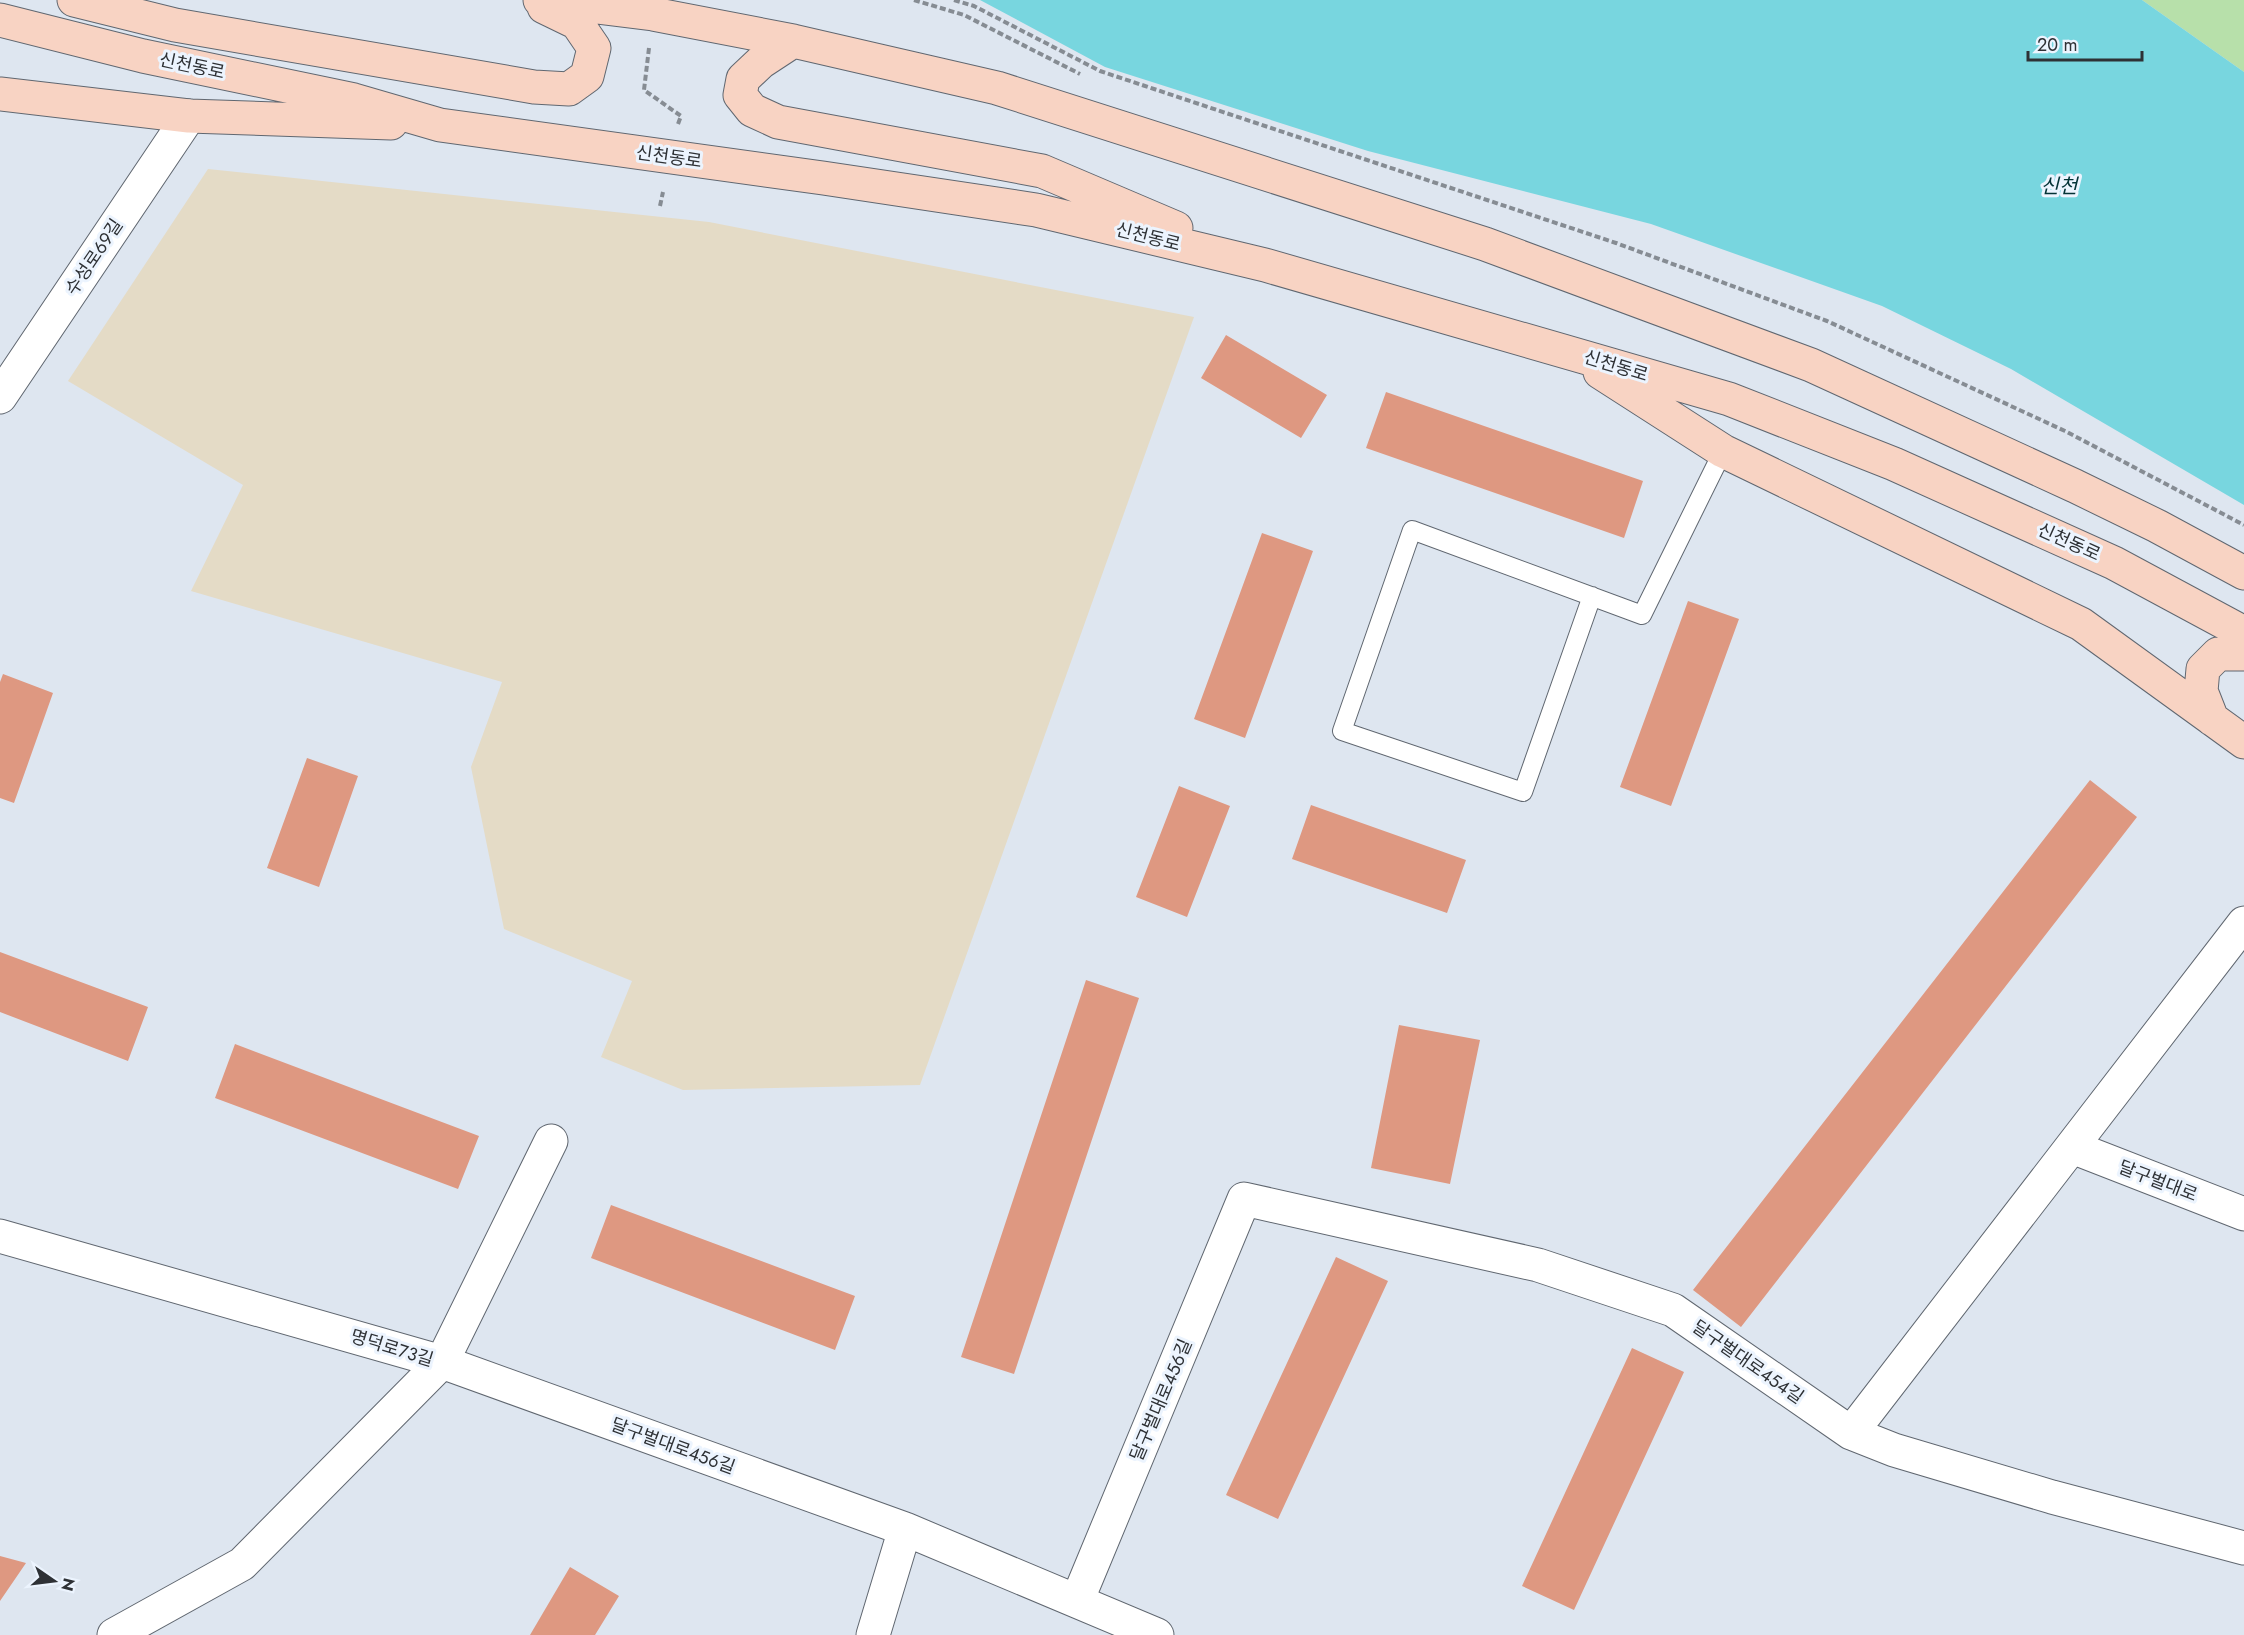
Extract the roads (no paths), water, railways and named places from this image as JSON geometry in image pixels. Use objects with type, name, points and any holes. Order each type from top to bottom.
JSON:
[{"type":"main road","points":[[74,0],[175,25],[522,85],[569,89],[587,76],[594,48],[577,23],[530,0]]},
{"type":"main road","points":[[540,0],[653,14],[792,41],[997,88],[1485,244],[1810,365],[2075,486],[2157,526],[2244,573]]},
{"type":"main road","name":"신천동로","points":[[0,20],[143,56],[354,100],[440,125],[1036,210],[1265,265],[1729,399],[1894,464],[2114,563],[2244,633]]},
{"type":"main road","points":[[792,41],[761,62],[743,79],[740,95],[752,110],[778,122],[1042,171],[1265,265]]},
{"type":"main road","points":[[0,94],[189,116],[440,125]]},
{"type":"main road","points":[[1570,352],[1723,451],[2081,624],[2244,742]]},
{"type":"main road","points":[[2212,719],[2200,691],[2203,669],[2217,654],[2244,654]]},
{"type":"street","name":"수성로69길","points":[[0,397],[189,116]]},
{"type":"street","points":[[1851,1432],[2244,923]]},
{"type":"street","points":[[442,1362],[551,1141]]},
{"type":"street","name":"달구벌대로","points":[[2072,1147],[2244,1214]]},
{"type":"street","name":"달구벌대로456길","points":[[1077,1601],[1245,1198]]},
{"type":"street","name":"달구벌대로454길","points":[[1245,1198],[1538,1265],[1673,1310],[1851,1432],[1894,1450],[2052,1497],[2244,1548]]},
{"type":"street","name":"명덕로73길","points":[[0,1236],[442,1362],[242,1564],[114,1635]]},
{"type":"street","name":"달구벌대로456길","points":[[442,1362],[905,1529],[1157,1635]]},
{"type":"street","points":[[873,1635],[905,1529]]},
{"type":"lane","points":[[1592,596],[1523,792],[1342,731],[1413,530],[1592,596],[1642,615],[1723,451]]},
{"type":"water","name":"신천","points":[[980,0],[2142,0],[2244,72],[2244,505],[2011,369],[1882,306],[1651,224],[1368,151],[1105,67]]}]
